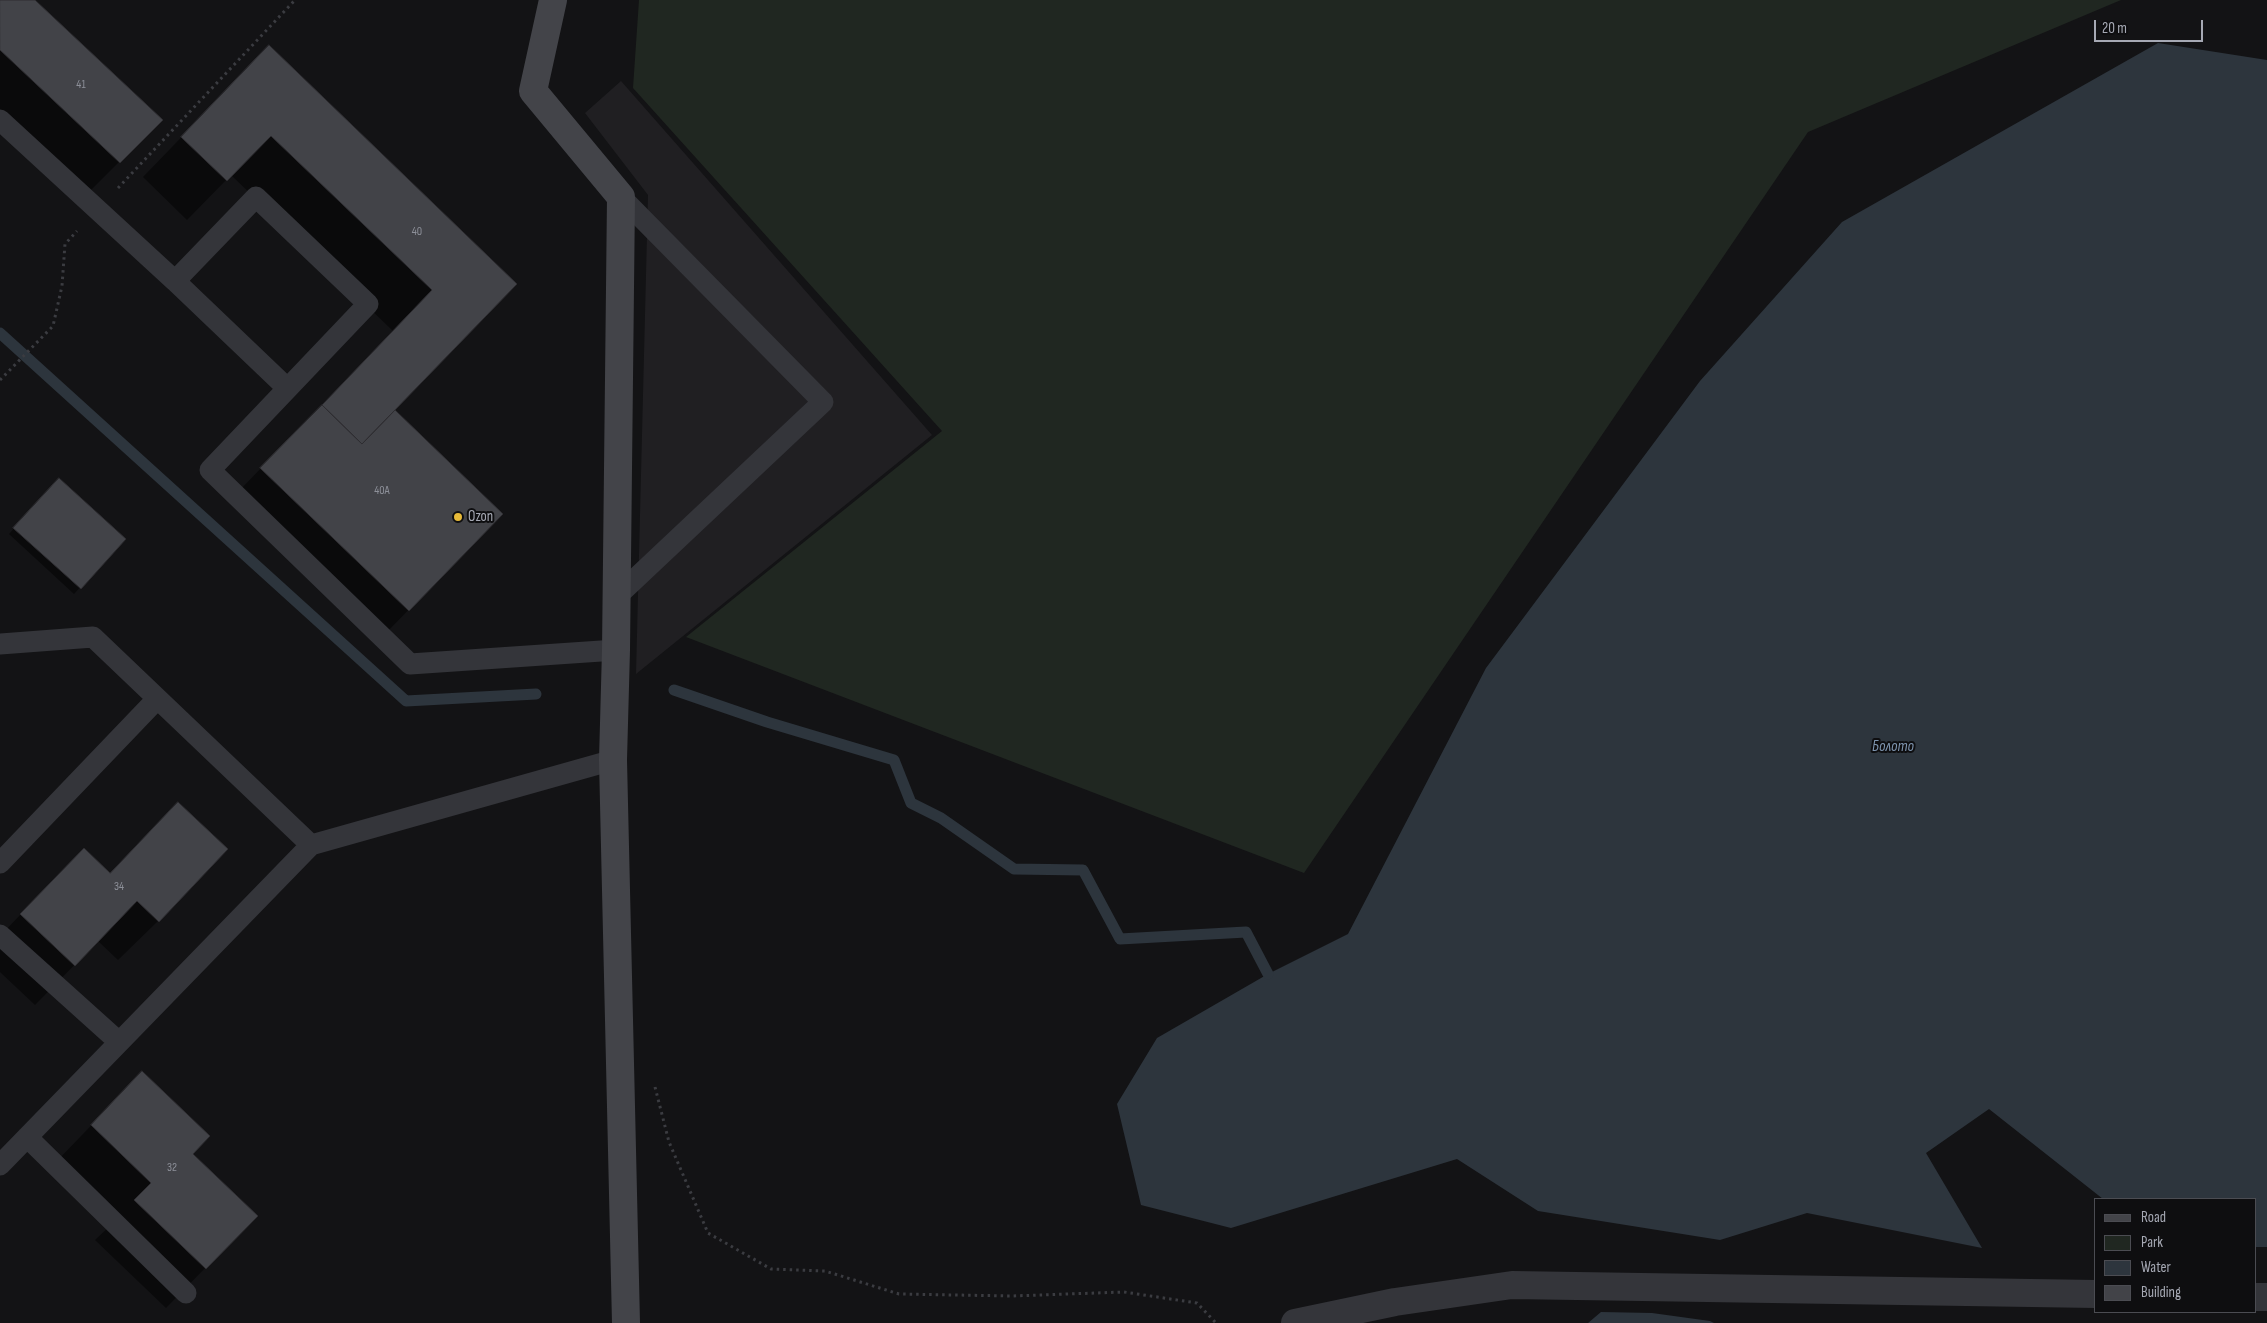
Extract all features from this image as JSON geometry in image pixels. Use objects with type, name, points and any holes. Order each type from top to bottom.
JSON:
[{"type":"street","points":[[553,0],[533,91],[621,197],[616,650],[612,760],[626,1323]]},
{"type":"street","points":[[1295,1323],[1395,1302],[1512,1285],[2094,1294]]},
{"type":"lane","points":[[0,120],[288,388]]},
{"type":"lane","points":[[175,281],[256,196],[368,304],[210,470],[410,664],[616,650]]},
{"type":"lane","points":[[616,597],[822,402],[621,197]]},
{"type":"lane","points":[[0,644],[92,637],[311,846]]},
{"type":"lane","points":[[0,863],[157,699]]},
{"type":"lane","points":[[0,1165],[311,846],[612,760]]},
{"type":"lane","points":[[0,935],[119,1042]]},
{"type":"lane","points":[[27,1137],[186,1293]]},
{"type":"path","points":[[0,380],[53,326],[62,286],[64,244],[294,0]]},
{"type":"path","points":[[655,1086],[669,1142],[708,1233],[771,1269],[824,1271],[899,1294],[1012,1296],[1124,1292],[1197,1303],[1216,1323]]},
{"type":"shaded area","points":[[621,81],[932,435],[636,674],[648,195],[585,113]]},
{"type":"green space","points":[[639,0],[2121,0],[1808,132],[1304,873],[686,637],[942,431],[633,88]]},
{"type":"water","name":"Болото","points":[[2158,43],[2267,60],[2267,1247],[2257,1247],[2257,1198],[2102,1198],[1989,1109],[1926,1153],[1982,1248],[1807,1213],[1720,1240],[1538,1211],[1457,1159],[1231,1228],[1141,1205],[1117,1104],[1157,1038],[1268,974],[1348,934],[1486,668],[1700,381],[1842,222]]},
{"type":"water","points":[[1601,1312],[1652,1313],[1714,1323],[1588,1323]]},
{"type":"building","points":[[0,0],[35,0],[163,120],[120,163],[0,50]]},
{"type":"building","points":[[269,45],[517,284],[362,444],[322,405],[432,290],[271,136],[227,181],[181,137]]},
{"type":"building","points":[[322,405],[362,444],[395,410],[503,514],[409,611],[260,468]]},
{"type":"building","points":[[59,478],[126,539],[81,589],[13,528]]},
{"type":"building","points":[[178,802],[228,849],[159,922],[137,901],[75,966],[20,914],[84,848],[110,873]]},
{"type":"building","points":[[142,1071],[210,1136],[193,1154],[258,1216],[206,1269],[134,1200],[151,1183],[91,1125]]},
{"type":"waterway","points":[[0,333],[406,701],[536,694]]},
{"type":"waterway","points":[[674,690],[767,722],[894,760],[911,803],[941,818],[1014,869],[1083,870],[1120,939],[1246,932],[1268,974]]},
{"type":"place","name":"Ozon","points":[[458,517]]}]
